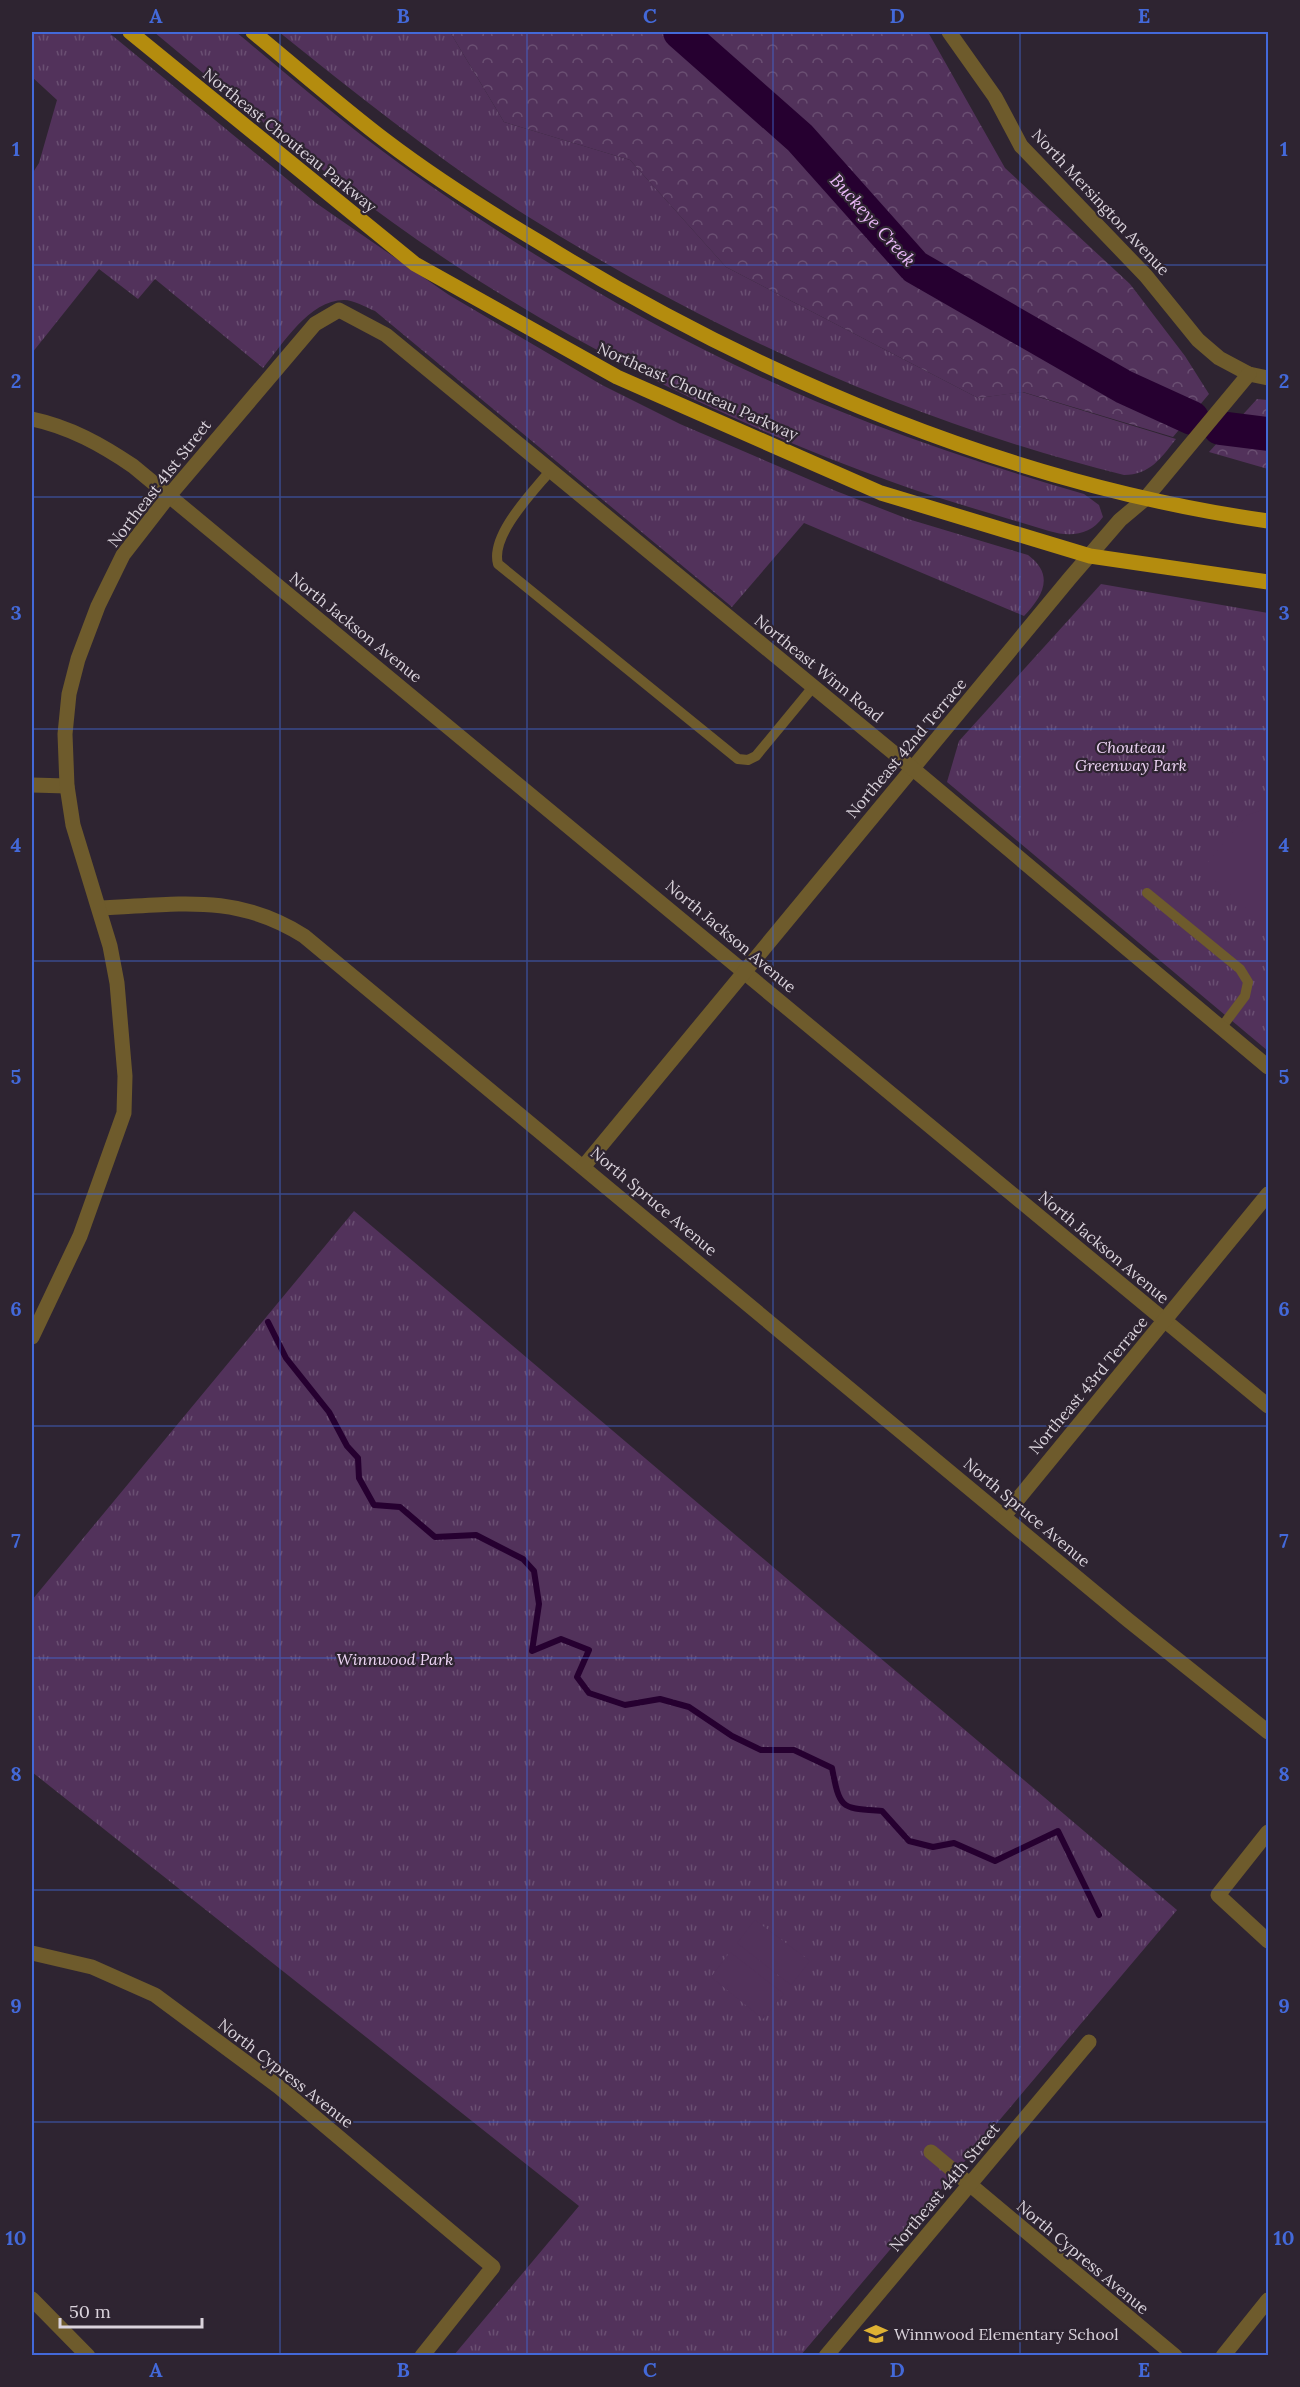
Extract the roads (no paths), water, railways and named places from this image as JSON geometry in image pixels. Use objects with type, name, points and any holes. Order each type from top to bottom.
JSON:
[{"type":"main road","name":"Northeast Chouteau Parkway","points":[[130,32],[415,264],[617,377],[882,493],[1090,556],[1269,582]]},
{"type":"main road","points":[[253,32],[387,141],[475,203],[660,313],[743,356],[848,402],[946,439],[1145,499],[1269,521]]},
{"type":"street","name":"North Mersington Avenue","points":[[949,32],[995,97],[1021,146],[1131,260],[1198,340],[1219,358],[1249,374]]},
{"type":"street","name":"Northeast Winn Road","points":[[339,310],[386,335],[912,768],[1269,1067]]},
{"type":"street","name":"Northeast 41st Street","points":[[67,786],[65,734],[69,694],[78,659],[98,606],[123,555],[168,496],[315,324],[339,310]]},
{"type":"street","name":"Northeast 42nd Terrace","points":[[584,1167],[912,768],[1120,520],[1145,499],[1249,374]]},
{"type":"street","points":[[1249,374],[1269,378]]},
{"type":"street","name":"North Jackson Avenue","points":[[32,419],[69,430],[103,446],[134,466],[1269,1406]]},
{"type":"street","points":[[32,785],[67,786],[81,854],[112,955],[123,1020],[124,1113],[80,1236],[32,1337]]},
{"type":"street","name":"North Spruce Avenue","points":[[99,908],[221,904],[254,911],[293,929],[1269,1732]]},
{"type":"street","name":"Northeast 43rd Terrace","points":[[1004,1516],[1269,1194]]},
{"type":"street","points":[[1269,1832],[1218,1895],[1269,1941]]},
{"type":"street","name":"North Cypress Avenue","points":[[32,1953],[92,1967],[155,1995],[279,2087],[493,2267],[422,2355]]},
{"type":"street","name":"Northeast 44th Street","points":[[826,2355],[1089,2042]]},
{"type":"street","name":"North Cypress Avenue","points":[[931,2152],[1174,2355]]},
{"type":"street","points":[[32,2299],[88,2355]]},
{"type":"street","points":[[1223,2355],[1269,2300]]},
{"type":"lane","points":[[550,471],[514,516],[502,537],[495,556],[498,564],[622,668],[738,759],[748,760],[756,756],[813,687]]},
{"type":"lane","points":[[1147,893],[1240,969],[1248,982],[1245,996],[1221,1028]]},
{"type":"waterway","name":"Buckeye Creek","points":[[680,32],[800,138],[915,267],[1124,387],[1192,418]]},
{"type":"waterway","name":"Buckeye Creek","points":[[1220,428],[1268,434]]},
{"type":"waterway","points":[[268,1322],[286,1358],[329,1412],[347,1446],[358,1458],[359,1478],[374,1505],[400,1507],[435,1537],[476,1535],[523,1559],[534,1571],[539,1604],[532,1651],[561,1639],[589,1650],[577,1677],[589,1693],[625,1705],[660,1699],[689,1707],[732,1736],[761,1750],[794,1750],[832,1768],[837,1792],[845,1804],[858,1809],[882,1811],[909,1841],[933,1847],[954,1843],[995,1861],[1058,1831],[1099,1915]]},
{"type":"place","name":"Winnwood Elementary School","points":[[876,2334]]},
{"type":"park label","name":"Chouteau Greenway Park","points":[[1131,756]]},
{"type":"park label","name":"Winnwood Park","points":[[395,1659]]}]
